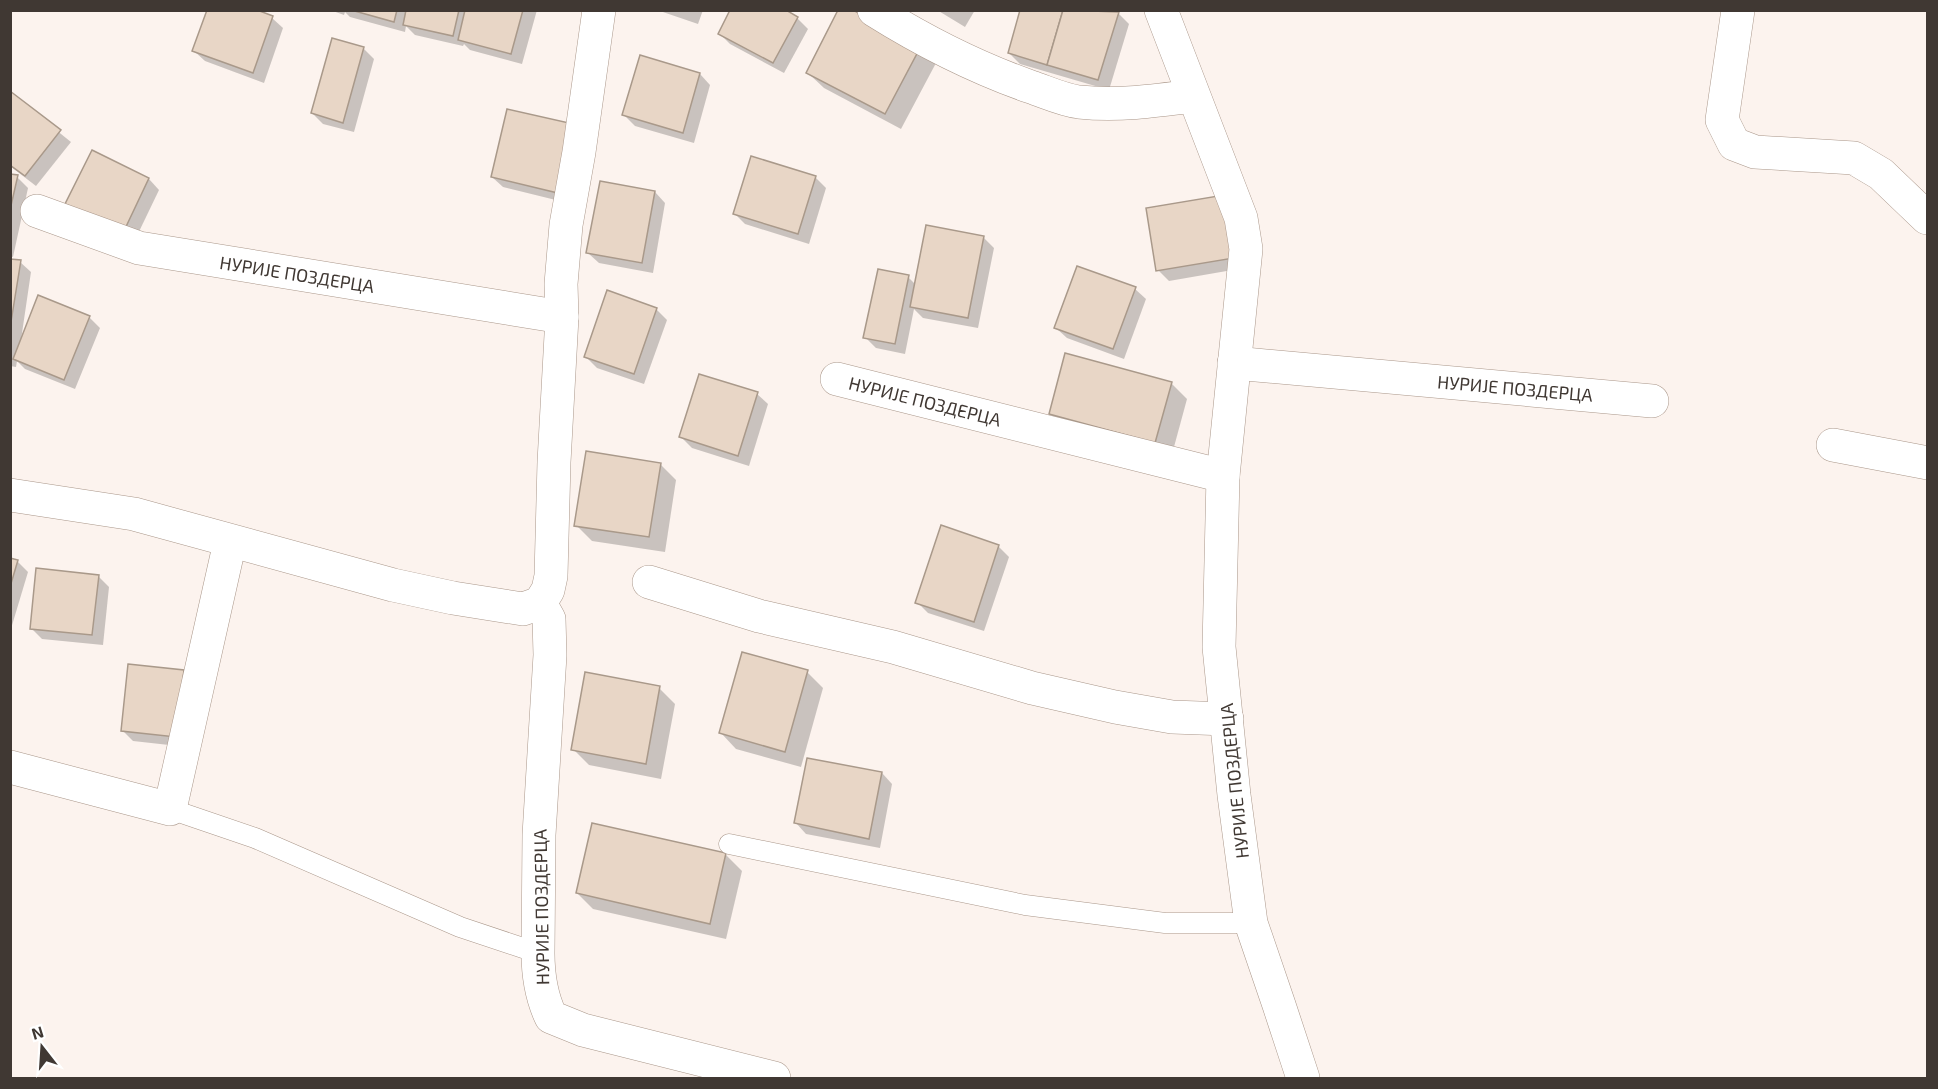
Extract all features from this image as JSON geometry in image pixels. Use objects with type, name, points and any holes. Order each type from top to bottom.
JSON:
[{"type":"street","points":[[10,495],[134,514],[393,585],[453,598],[523,609],[540,603],[548,590],[551,576],[554,462],[562,317],[561,284],[566,225],[599,10]]},
{"type":"street","points":[[874,10],[920,39],[962,60],[1077,102],[1132,104],[1193,96]]},
{"type":"street","name":"НУРИЈЕ ПОЗДЕРЦА","points":[[1161,10],[1245,232],[1244,270],[1223,476],[1219,647],[1234,795],[1251,923],[1303,1078]]},
{"type":"street","points":[[1738,10],[1722,120],[1734,144],[1755,152],[1854,158],[1881,174],[1927,218]]},
{"type":"street","name":"НУРИЈЕ ПОЗДЕРЦА","points":[[37,211],[140,248],[562,317]]},
{"type":"street","name":"НУРИЈЕ ПОЗДЕРЦА","points":[[1234,363],[1652,401]]},
{"type":"street","name":"НУРИЈЕ ПОЗДЕРЦА","points":[[837,379],[1223,476]]},
{"type":"street","points":[[1833,445],[1928,464]]},
{"type":"street","points":[[10,767],[170,809],[230,542]]},
{"type":"street","points":[[649,582],[759,616],[892,647],[1032,688],[1172,717],[1227,718]]},
{"type":"street","name":"НУРИЈЕ ПОЗДЕРЦА","points":[[540,603],[549,619],[550,655],[539,835],[538,973],[543,1001],[551,1017],[583,1030],[774,1078]]},
{"type":"lane","points":[[170,809],[255,838],[460,927],[538,953]]},
{"type":"lane","points":[[729,844],[1025,905],[1165,923],[1251,923]]},
{"type":"building","points":[[207,10],[257,10],[273,16],[253,73],[192,51]]},
{"type":"building","points":[[351,10],[397,10],[394,22]]},
{"type":"building","points":[[406,10],[459,10],[453,36],[403,25]]},
{"type":"building","points":[[465,10],[523,10],[511,54],[458,40]]},
{"type":"building","points":[[730,10],[786,10],[798,17],[773,63],[718,34]]},
{"type":"building","points":[[838,10],[853,10],[921,46],[885,114],[806,73]]},
{"type":"building","points":[[1020,10],[1063,10],[1047,65],[1008,53]]},
{"type":"building","points":[[1063,10],[1119,12],[1098,80],[1047,65]]},
{"type":"building","points":[[332,38],[364,47],[343,123],[311,113]]},
{"type":"building","points":[[640,55],[700,73],[683,133],[622,115]]},
{"type":"building","points":[[10,91],[61,130],[25,176],[10,165]]},
{"type":"building","points":[[507,109],[578,125],[562,194],[491,177]]},
{"type":"building","points":[[92,150],[149,178],[123,233],[65,204]]},
{"type":"building","points":[[751,156],[816,176],[798,234],[733,214]]},
{"type":"building","points":[[10,174],[18,175],[10,210]]},
{"type":"building","points":[[600,181],[655,191],[642,263],[586,253]]},
{"type":"building","points":[[1224,195],[1234,258],[1156,271],[1146,208]]},
{"type":"building","points":[[926,225],[984,236],[968,318],[910,307]]},
{"type":"building","points":[[10,259],[21,260],[10,328]]},
{"type":"building","points":[[1077,266],[1136,287],[1113,349],[1054,328]]},
{"type":"building","points":[[878,269],[909,275],[895,344],[863,338]]},
{"type":"building","points":[[607,290],[657,308],[634,374],[584,357]]},
{"type":"building","points":[[38,295],[90,316],[64,380],[13,359]]},
{"type":"building","points":[[1065,353],[1172,382],[1155,443],[1049,414]]},
{"type":"building","points":[[699,374],[758,392],[738,456],[679,437]]},
{"type":"building","points":[[586,451],[661,463],[649,537],[574,526]]},
{"type":"building","points":[[941,525],[999,545],[974,622],[915,603]]},
{"type":"building","points":[[10,558],[18,560],[10,587]]},
{"type":"building","points":[[36,568],[99,575],[92,635],[30,629]]},
{"type":"building","points":[[742,652],[808,670],[785,752],[719,733]]},
{"type":"building","points":[[128,664],[184,670],[176,737],[121,731]]},
{"type":"building","points":[[585,672],[660,686],[646,764],[571,750]]},
{"type":"building","points":[[807,758],[882,772],[869,839],[794,823]]},
{"type":"building","points":[[592,823],[726,853],[710,924],[576,893]]}]
